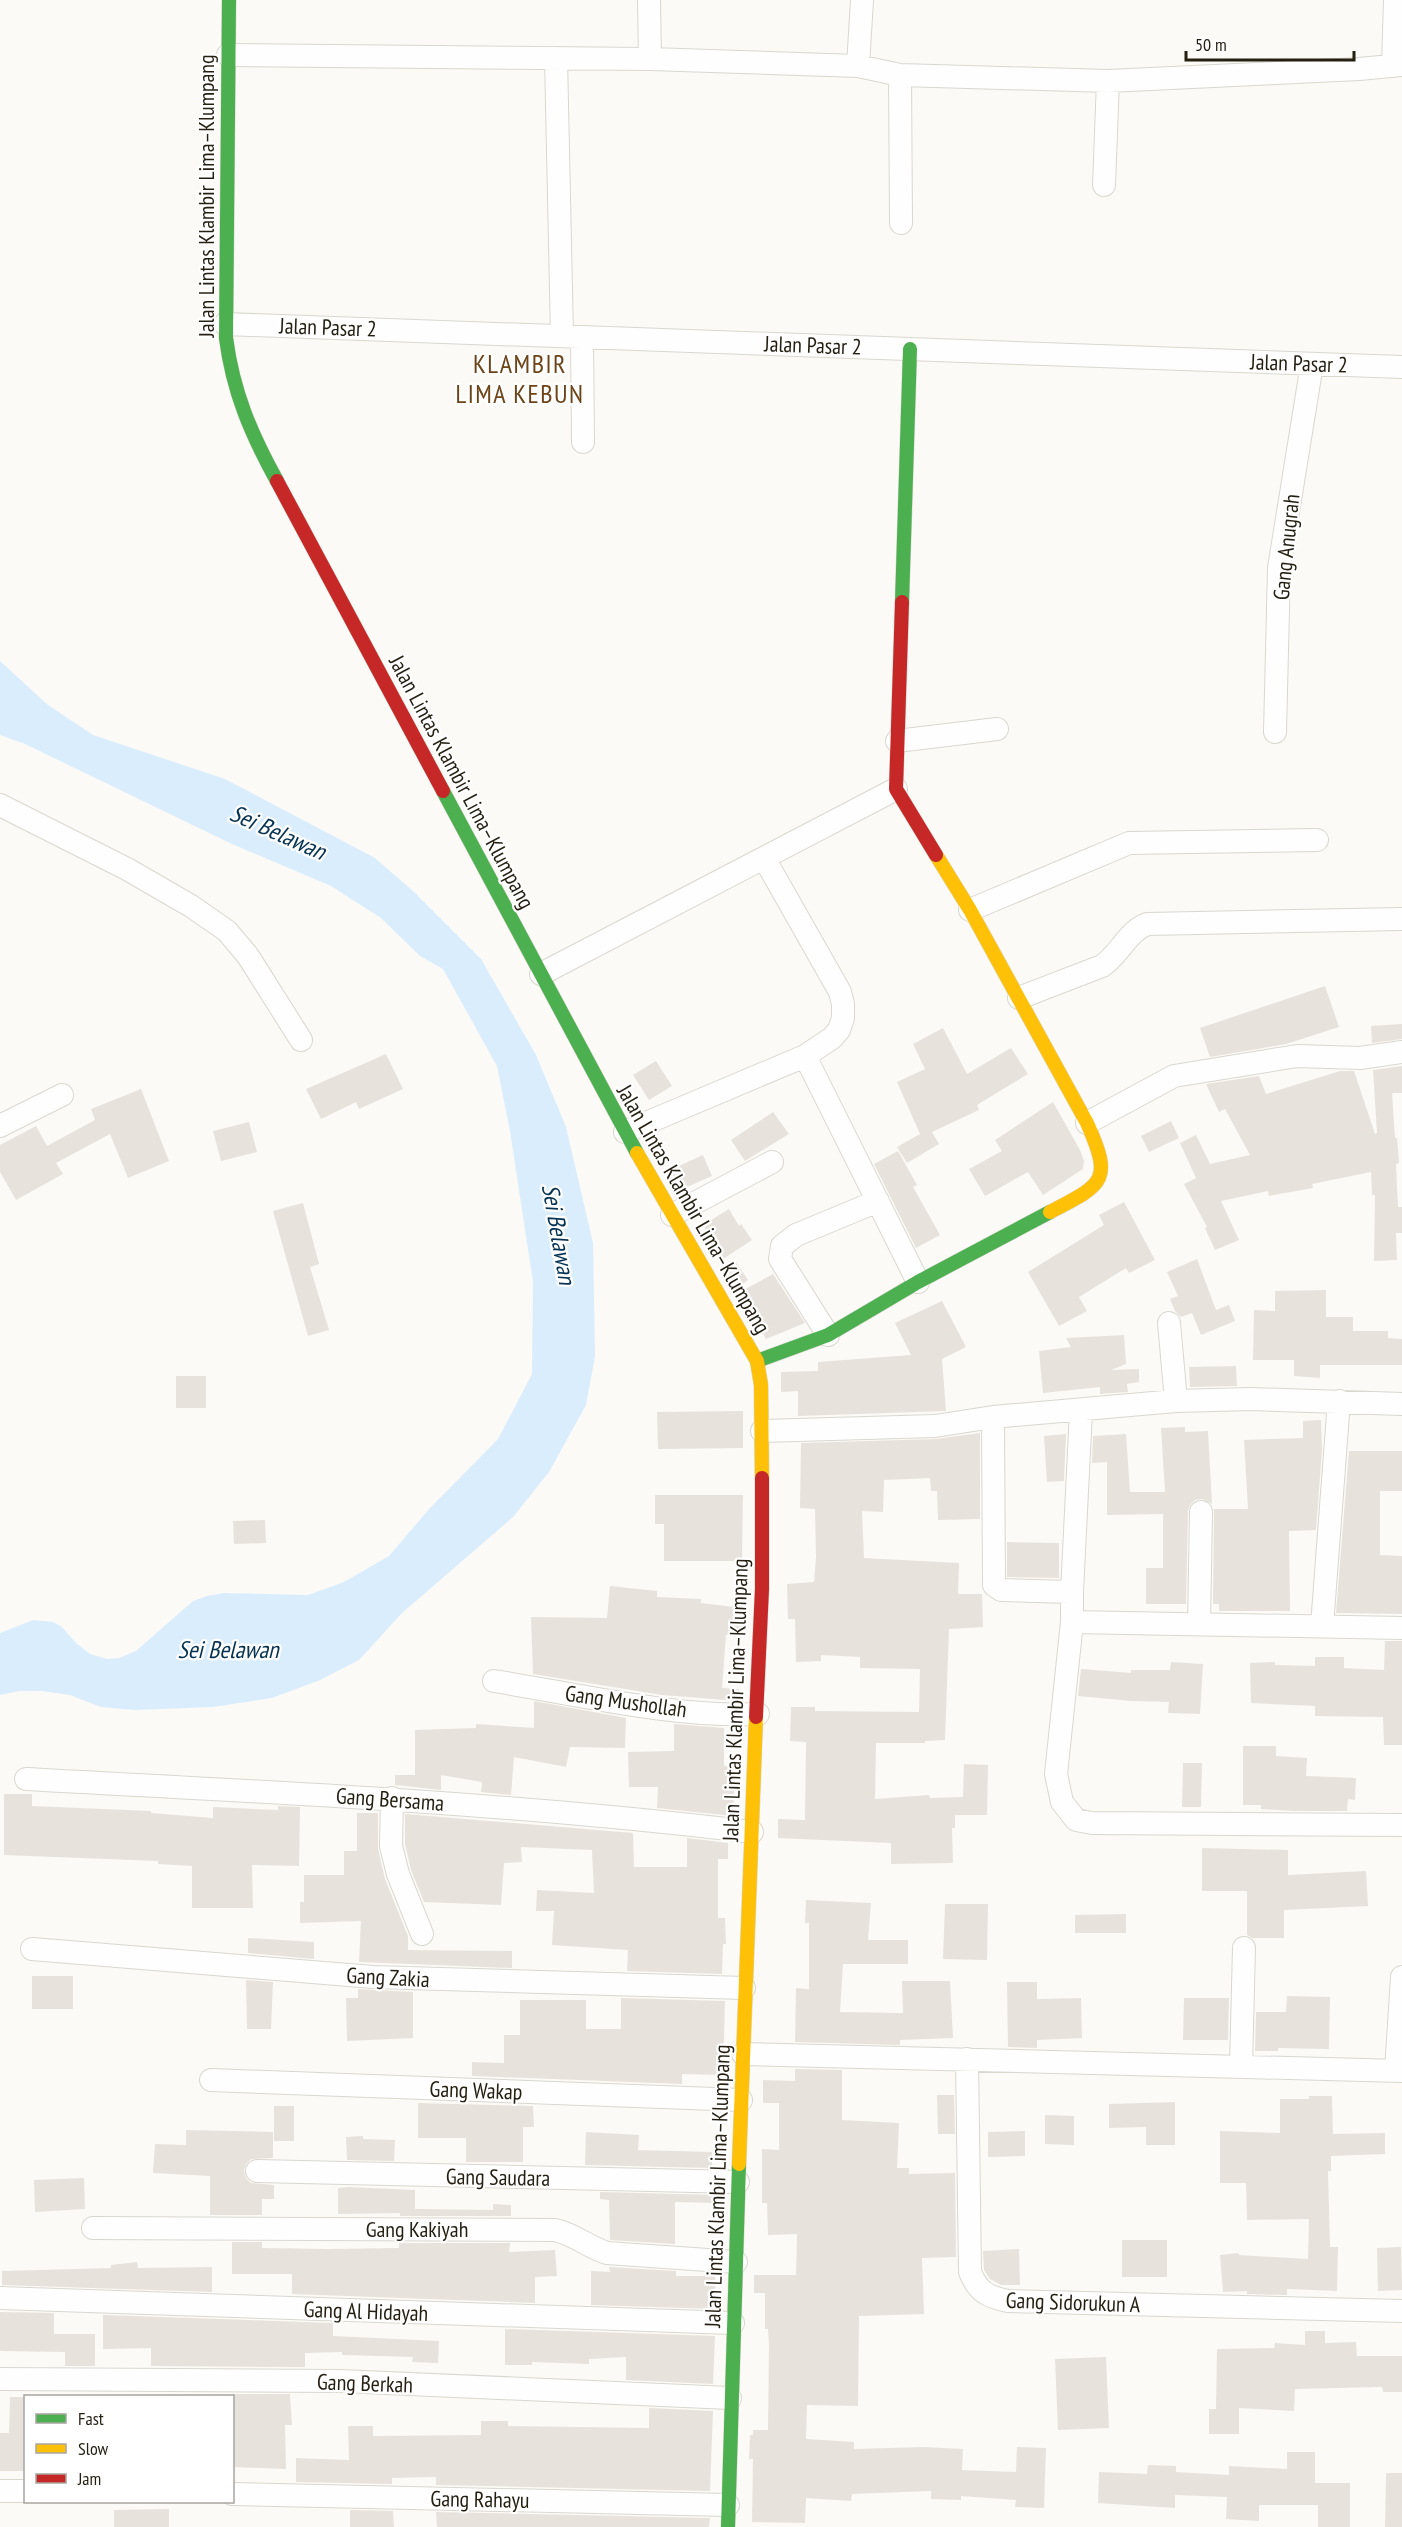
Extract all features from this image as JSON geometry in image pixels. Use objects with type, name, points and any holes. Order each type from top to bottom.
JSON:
[{"type":"main road","name":"Jalan Lintas Klambir Lima–Klumpang","points":[[229,0],[225,324],[227,352],[237,399],[252,435],[625,1132],[757,1361],[762,1431],[762,1589],[744,1988],[730,2398],[728,2527]]},
{"type":"main road","points":[[757,1361],[828,1335],[918,1282],[1083,1195],[1099,1178],[1102,1170],[1102,1160],[1087,1123],[970,910],[896,789],[910,349]]},
{"type":"street","points":[[649,0],[650,59]]},
{"type":"street","points":[[858,66],[862,0]]},
{"type":"street","points":[[228,55],[650,59],[858,66],[900,75],[1108,81],[1359,69],[1398,65],[1395,0]]},
{"type":"street","points":[[556,57],[572,336],[584,442]]},
{"type":"street","points":[[900,75],[901,223]]},
{"type":"street","points":[[1104,185],[1108,81]]},
{"type":"street","name":"Jalan Pasar 2","points":[[225,324],[1402,367]]},
{"type":"street","name":"Gang Anugrah","points":[[1275,732],[1280,568],[1312,364]]},
{"type":"street","points":[[897,741],[997,729]]},
{"type":"street","points":[[541,974],[896,789]]},
{"type":"street","points":[[0,805],[127,869],[191,906],[227,931],[248,956],[301,1040]]},
{"type":"street","points":[[970,910],[1129,843],[1317,840]]},
{"type":"street","points":[[625,1132],[805,1056],[832,1038],[839,1030],[843,1018],[840,992],[764,858]]},
{"type":"street","points":[[1019,998],[1102,966],[1112,959],[1136,928],[1147,924],[1402,919]]},
{"type":"street","points":[[1087,1123],[1174,1076],[1297,1056],[1360,1058],[1402,1052]]},
{"type":"street","points":[[805,1056],[918,1282]]},
{"type":"street","points":[[0,1126],[62,1095]]},
{"type":"street","points":[[672,1215],[772,1162]]},
{"type":"street","points":[[828,1335],[780,1259],[782,1246],[796,1236],[878,1201]]},
{"type":"street","points":[[1169,1323],[1176,1401]]},
{"type":"street","points":[[762,1431],[935,1426],[993,1417],[1176,1401],[1251,1399],[1402,1404]]},
{"type":"street","points":[[1322,1626],[1339,1401]]},
{"type":"street","points":[[1081,1411],[1072,1622],[1056,1774],[1062,1802],[1076,1820],[1092,1823],[1402,1825]]},
{"type":"street","points":[[993,1417],[994,1585],[1001,1590],[1072,1592]]},
{"type":"street","points":[[1199,1624],[1201,1512]]},
{"type":"street","points":[[1072,1622],[1402,1628]]},
{"type":"street","name":"Gang Mushollah","points":[[494,1681],[656,1707],[736,1715],[758,1714]]},
{"type":"street","name":"Gang Bersama","points":[[26,1779],[392,1798],[652,1820],[752,1832]]},
{"type":"street","points":[[392,1798],[391,1846],[398,1874],[422,1934]]},
{"type":"street","points":[[1241,2067],[1244,1948]]},
{"type":"street","name":"Gang Zakia","points":[[32,1949],[373,1977],[744,1988]]},
{"type":"street","points":[[743,2054],[1399,2071],[1402,1977]]},
{"type":"street","name":"Gang Sidorukun A","points":[[967,2060],[970,2272],[980,2290],[990,2297],[1008,2301],[1402,2311]]},
{"type":"street","name":"Gang Wakap","points":[[211,2080],[741,2100]]},
{"type":"street","name":"Gang Saudara","points":[[257,2171],[738,2182]]},
{"type":"street","name":"Gang Kakiyah","points":[[93,2228],[555,2230],[567,2233],[589,2248],[607,2253],[735,2262]]},
{"type":"street","name":"Gang Al Hidayah","points":[[0,2298],[733,2324]]},
{"type":"street","name":"Gang Berkah","points":[[0,2379],[341,2381],[730,2398]]},
{"type":"street","points":[[0,2491],[24,2492]]},
{"type":"street","name":"Gang Rahayu","points":[[234,2494],[728,2505]]},
{"type":"water","name":"Sei Belawan","points":[[0,661],[48,705],[93,735],[225,779],[375,858],[413,891],[481,959],[536,1055],[566,1127],[593,1243],[595,1356],[586,1405],[549,1472],[513,1517],[402,1613],[359,1660],[320,1680],[272,1698],[213,1707],[135,1710],[101,1707],[70,1695],[42,1691],[19,1691],[0,1695],[0,1633],[33,1620],[53,1622],[62,1627],[77,1644],[90,1654],[107,1659],[119,1658],[136,1651],[193,1601],[207,1596],[224,1593],[308,1595],[344,1582],[389,1556],[430,1508],[498,1439],[532,1374],[533,1282],[510,1131],[497,1066],[443,969],[420,956],[381,918],[331,886],[232,844],[25,744],[0,735]]},
{"type":"building","points":[[1325,986],[1339,1027],[1286,1044],[1210,1057],[1200,1028]]},
{"type":"building","points":[[1402,1024],[1402,1039],[1372,1043],[1371,1026]]},
{"type":"building","points":[[943,1028],[967,1074],[1011,1048],[1028,1074],[977,1105],[979,1110],[932,1132],[939,1144],[907,1163],[897,1147],[920,1134],[897,1082],[925,1069],[913,1044]]},
{"type":"building","points":[[386,1054],[403,1089],[359,1109],[356,1102],[321,1119],[306,1089]]},
{"type":"building","points":[[656,1061],[672,1086],[649,1100],[633,1075]]},
{"type":"building","points":[[1402,1066],[1402,1093],[1392,1093],[1399,1163],[1396,1164],[1398,1207],[1402,1207],[1402,1233],[1396,1233],[1397,1260],[1374,1261],[1375,1195],[1372,1195],[1371,1172],[1312,1184],[1313,1188],[1269,1196],[1268,1191],[1221,1201],[1239,1240],[1215,1250],[1205,1228],[1207,1227],[1184,1184],[1196,1178],[1180,1143],[1196,1135],[1210,1164],[1250,1155],[1225,1109],[1219,1112],[1206,1084],[1259,1076],[1266,1094],[1340,1071],[1354,1071],[1375,1134],[1377,1133],[1373,1070]]},
{"type":"building","points":[[141,1089],[169,1161],[128,1178],[110,1134],[56,1163],[63,1174],[16,1200],[0,1172],[0,1145],[36,1126],[47,1146],[95,1120],[91,1109]]},
{"type":"building","points":[[1053,1102],[1080,1150],[1084,1161],[1083,1169],[1043,1195],[1028,1172],[985,1196],[969,1169],[1002,1151],[995,1140]]},
{"type":"building","points":[[773,1112],[789,1134],[745,1161],[731,1140]]},
{"type":"building","points":[[1171,1121],[1179,1138],[1149,1152],[1141,1136]]},
{"type":"building","points":[[249,1122],[257,1152],[221,1161],[213,1131]]},
{"type":"building","points":[[898,1151],[917,1185],[913,1187],[940,1235],[916,1248],[874,1164]]},
{"type":"building","points":[[703,1155],[712,1176],[680,1190],[670,1170]]},
{"type":"building","points":[[1124,1202],[1155,1260],[1129,1273],[1126,1268],[1079,1297],[1087,1311],[1059,1326],[1028,1272],[1104,1225],[1099,1215]]},
{"type":"building","points":[[303,1203],[319,1264],[310,1267],[329,1330],[308,1336],[273,1211]]},
{"type":"building","points":[[729,1209],[739,1226],[741,1224],[752,1240],[723,1259],[703,1225]]},
{"type":"building","points":[[1197,1259],[1216,1310],[1229,1305],[1235,1321],[1201,1335],[1192,1313],[1181,1317],[1175,1311],[1170,1299],[1178,1296],[1167,1272]]},
{"type":"building","points":[[736,1262],[748,1280],[737,1288],[725,1269]]},
{"type":"building","points":[[773,1274],[805,1323],[766,1339],[740,1292]]},
{"type":"building","points":[[1326,1290],[1326,1317],[1353,1317],[1353,1331],[1388,1331],[1388,1338],[1402,1339],[1402,1365],[1320,1365],[1320,1378],[1294,1376],[1294,1360],[1253,1360],[1254,1310],[1275,1311],[1275,1291]]},
{"type":"building","points":[[942,1301],[966,1347],[942,1359],[946,1411],[798,1416],[798,1391],[781,1392],[781,1372],[818,1371],[818,1362],[911,1355],[895,1323]]},
{"type":"building","points":[[1124,1335],[1126,1364],[1111,1370],[1139,1369],[1139,1382],[1127,1384],[1128,1392],[1100,1394],[1100,1387],[1043,1393],[1039,1351],[1071,1347],[1066,1338]]},
{"type":"building","points":[[1236,1366],[1237,1386],[1190,1387],[1189,1367]]},
{"type":"building","points":[[176,1376],[206,1376],[206,1408],[176,1408]]},
{"type":"building","points":[[743,1411],[743,1448],[658,1449],[657,1412]]},
{"type":"building","points":[[1321,1420],[1322,1450],[1316,1530],[1289,1531],[1290,1611],[1219,1611],[1219,1604],[1213,1604],[1214,1509],[1248,1509],[1244,1440],[1303,1438],[1303,1421]]},
{"type":"building","points":[[1185,1427],[1185,1432],[1208,1431],[1212,1504],[1202,1499],[1195,1500],[1188,1511],[1186,1604],[1146,1604],[1146,1568],[1163,1568],[1163,1514],[1107,1515],[1107,1462],[1092,1463],[1093,1436],[1126,1434],[1130,1492],[1165,1492],[1161,1428]]},
{"type":"building","points":[[980,1433],[980,1519],[938,1520],[937,1491],[931,1491],[930,1478],[884,1480],[883,1512],[862,1511],[864,1558],[959,1563],[958,1594],[982,1594],[983,1627],[949,1629],[945,1740],[925,1741],[925,1743],[876,1743],[875,1799],[929,1795],[930,1798],[963,1797],[964,1764],[988,1765],[987,1815],[955,1815],[955,1828],[952,1828],[953,1863],[891,1864],[891,1843],[778,1838],[778,1819],[805,1820],[806,1742],[790,1741],[791,1707],[815,1707],[815,1711],[919,1712],[920,1669],[860,1668],[860,1657],[821,1655],[821,1661],[796,1662],[795,1619],[788,1619],[787,1584],[814,1582],[816,1557],[815,1509],[800,1508],[801,1443],[936,1439]]},
{"type":"building","points":[[1066,1434],[1064,1481],[1047,1482],[1044,1436]]},
{"type":"building","points":[[1349,1451],[1402,1451],[1402,1491],[1380,1491],[1380,1555],[1402,1556],[1402,1614],[1336,1613]]},
{"type":"building","points":[[655,1495],[743,1495],[742,1561],[664,1561],[664,1524],[655,1524]]},
{"type":"building","points":[[265,1520],[266,1543],[234,1544],[233,1521]]},
{"type":"building","points":[[1007,1542],[1059,1543],[1059,1578],[1007,1577]]},
{"type":"building","points":[[610,1586],[657,1591],[657,1597],[701,1599],[701,1603],[742,1608],[741,1635],[726,1635],[722,1688],[739,1689],[738,1701],[662,1695],[533,1674],[531,1617],[607,1618]]},
{"type":"building","points":[[1385,1641],[1402,1641],[1402,1745],[1384,1745],[1383,1717],[1315,1716],[1315,1706],[1251,1703],[1250,1663],[1275,1662],[1275,1665],[1315,1666],[1315,1657],[1344,1657],[1344,1668],[1384,1670]]},
{"type":"building","points":[[1171,1662],[1203,1664],[1200,1714],[1168,1713],[1169,1702],[1078,1696],[1081,1669],[1131,1673],[1131,1670],[1170,1670]]},
{"type":"building","points":[[534,1701],[626,1718],[625,1748],[570,1747],[566,1767],[514,1757],[511,1795],[481,1792],[482,1782],[441,1775],[441,1790],[395,1785],[395,1775],[415,1775],[415,1730],[476,1728],[476,1724],[534,1728]]},
{"type":"building","points":[[674,1724],[724,1728],[724,1766],[735,1767],[733,1816],[657,1808],[658,1787],[629,1787],[628,1752],[674,1751]]},
{"type":"building","points":[[1243,1746],[1276,1746],[1276,1756],[1307,1758],[1306,1776],[1356,1778],[1355,1800],[1348,1799],[1347,1811],[1293,1811],[1261,1809],[1261,1805],[1243,1805]]},
{"type":"building","points":[[1183,1763],[1202,1763],[1201,1807],[1182,1807]]},
{"type":"building","points":[[4,1794],[32,1794],[32,1806],[151,1811],[151,1813],[213,1818],[213,1807],[278,1810],[278,1806],[300,1807],[299,1866],[252,1865],[253,1908],[192,1908],[192,1866],[158,1864],[158,1861],[4,1855]]},
{"type":"building","points":[[357,1813],[378,1813],[378,1849],[385,1879],[408,1936],[408,1950],[512,1951],[512,1968],[359,1962],[361,1921],[300,1923],[300,1902],[304,1902],[304,1875],[344,1875],[344,1851],[357,1851]]},
{"type":"building","points":[[405,1814],[633,1833],[634,1867],[687,1867],[687,1838],[728,1843],[728,1859],[718,1859],[718,1918],[725,1918],[726,1944],[723,1944],[722,1974],[627,1971],[628,1950],[552,1945],[554,1911],[536,1911],[537,1890],[594,1893],[592,1850],[521,1847],[522,1862],[504,1863],[501,1905],[424,1902],[411,1870],[405,1844]]},
{"type":"building","points":[[1202,1848],[1288,1850],[1288,1875],[1366,1871],[1368,1906],[1284,1910],[1284,1938],[1252,1938],[1247,1935],[1247,1891],[1202,1891]]},
{"type":"building","points":[[806,1900],[871,1903],[868,1940],[908,1940],[908,1964],[843,1964],[840,2012],[903,2013],[902,1981],[950,1981],[953,2038],[900,2040],[900,2045],[795,2042],[796,1988],[809,1989],[809,1923],[805,1923]]},
{"type":"building","points":[[945,1904],[988,1904],[987,1960],[943,1959]]},
{"type":"building","points":[[1126,1914],[1126,1933],[1075,1933],[1075,1915]]},
{"type":"building","points":[[248,1938],[314,1942],[314,1959],[248,1953]]},
{"type":"building","points":[[32,1976],[73,1976],[73,2009],[32,2009]]},
{"type":"building","points":[[246,1980],[273,1982],[271,2029],[247,2029]]},
{"type":"building","points":[[1007,1982],[1037,1982],[1037,1999],[1081,1998],[1082,2038],[1037,2040],[1037,2048],[1008,2047]]},
{"type":"building","points":[[358,1989],[413,1992],[413,2038],[347,2041],[346,1998],[358,1998]]},
{"type":"building","points":[[1287,1996],[1330,1997],[1329,2049],[1278,2048],[1278,2051],[1255,2051],[1256,2012],[1286,2012]]},
{"type":"building","points":[[621,1998],[725,2001],[723,2075],[682,2074],[682,2084],[472,2076],[472,2062],[504,2063],[504,2035],[520,2035],[520,2000],[586,2000],[586,2029],[621,2029]]},
{"type":"building","points":[[1184,1998],[1229,1998],[1228,2040],[1183,2040]]},
{"type":"building","points":[[795,2069],[842,2070],[842,2120],[899,2123],[897,2168],[909,2168],[909,2174],[955,2173],[956,2257],[922,2258],[924,2314],[859,2316],[858,2406],[807,2405],[806,2439],[854,2442],[854,2449],[924,2447],[963,2449],[962,2470],[1016,2472],[1017,2447],[1046,2448],[1044,2508],[1015,2507],[1016,2500],[961,2496],[961,2500],[931,2499],[931,2491],[852,2494],[851,2501],[806,2498],[805,2523],[752,2522],[753,2459],[749,2459],[750,2435],[753,2435],[753,2430],[768,2430],[769,2344],[768,2329],[765,2329],[765,2293],[754,2293],[754,2275],[796,2275],[797,2234],[768,2235],[767,2203],[762,2203],[762,2149],[779,2150],[779,2103],[763,2103],[763,2080],[795,2081]]},
{"type":"building","points":[[937,2095],[954,2095],[955,2134],[938,2134]]},
{"type":"building","points":[[1309,2096],[1332,2096],[1333,2134],[1385,2133],[1385,2154],[1331,2156],[1331,2171],[1328,2171],[1330,2247],[1338,2247],[1337,2291],[1287,2289],[1287,2295],[1247,2294],[1247,2291],[1223,2292],[1220,2255],[1238,2253],[1239,2255],[1308,2259],[1309,2219],[1247,2220],[1246,2183],[1220,2183],[1220,2131],[1280,2133],[1280,2099],[1309,2099]]},
{"type":"building","points":[[1175,2102],[1175,2145],[1146,2145],[1146,2127],[1109,2128],[1109,2104]]},
{"type":"building","points":[[418,2103],[533,2106],[534,2127],[523,2127],[523,2162],[466,2162],[466,2138],[418,2138]]},
{"type":"building","points":[[274,2106],[294,2106],[294,2141],[274,2141]]},
{"type":"building","points":[[1045,2115],[1074,2116],[1074,2145],[1045,2144]]},
{"type":"building","points":[[186,2130],[273,2132],[273,2158],[251,2159],[244,2170],[246,2178],[251,2183],[274,2185],[274,2199],[262,2199],[262,2215],[210,2215],[210,2176],[153,2173],[155,2144],[186,2145]]},
{"type":"building","points":[[1025,2131],[1025,2156],[988,2157],[988,2132]]},
{"type":"building","points":[[586,2132],[639,2135],[638,2150],[712,2152],[712,2168],[585,2165]]},
{"type":"building","points":[[363,2136],[363,2139],[395,2140],[394,2161],[347,2160],[346,2137]]},
{"type":"building","points":[[84,2178],[85,2209],[35,2212],[34,2180]]},
{"type":"building","points":[[338,2188],[415,2190],[415,2209],[493,2210],[493,2204],[511,2205],[511,2216],[338,2214]]},
{"type":"building","points":[[600,2192],[719,2195],[719,2203],[675,2202],[675,2244],[610,2240],[609,2200],[600,2199]]},
{"type":"building","points":[[1122,2240],[1167,2240],[1167,2277],[1122,2277]]},
{"type":"building","points":[[232,2242],[262,2242],[262,2248],[329,2249],[399,2248],[399,2243],[510,2243],[509,2252],[555,2250],[557,2276],[535,2277],[535,2303],[292,2294],[292,2274],[232,2274]]},
{"type":"building","points":[[1401,2247],[1402,2290],[1378,2291],[1377,2248]]},
{"type":"building","points":[[1019,2249],[1020,2285],[1001,2285],[990,2279],[984,2270],[983,2251]]},
{"type":"building","points":[[137,2262],[138,2268],[212,2267],[212,2292],[2,2285],[2,2271],[111,2268],[111,2265]]},
{"type":"building","points":[[609,2267],[676,2271],[676,2276],[715,2276],[716,2309],[591,2305],[591,2271],[610,2272]]},
{"type":"building","points":[[0,2312],[54,2313],[54,2334],[95,2334],[95,2366],[65,2366],[65,2352],[0,2351]]},
{"type":"building","points":[[103,2315],[333,2323],[333,2336],[439,2341],[438,2363],[412,2362],[413,2357],[342,2355],[342,2352],[305,2353],[305,2367],[151,2366],[151,2348],[103,2349]]},
{"type":"building","points":[[505,2329],[715,2336],[713,2384],[626,2380],[626,2357],[589,2359],[589,2364],[532,2362],[532,2365],[505,2365]]},
{"type":"building","points":[[1305,2331],[1325,2331],[1325,2343],[1356,2342],[1357,2356],[1402,2356],[1402,2392],[1383,2392],[1382,2387],[1295,2389],[1294,2411],[1239,2408],[1239,2434],[1209,2434],[1209,2409],[1216,2409],[1217,2349],[1274,2348],[1275,2343],[1305,2345]]},
{"type":"building","points":[[1106,2357],[1109,2428],[1058,2430],[1055,2359]]},
{"type":"building","points":[[290,2394],[292,2425],[285,2425],[286,2469],[234,2467],[234,2395],[232,2395]]},
{"type":"building","points":[[10,2397],[24,2397],[24,2471],[0,2471],[0,2433],[9,2433]]},
{"type":"building","points":[[649,2408],[713,2411],[710,2491],[436,2485],[436,2477],[392,2478],[392,2484],[296,2482],[296,2458],[349,2460],[348,2426],[373,2426],[373,2436],[481,2435],[481,2421],[508,2421],[508,2426],[649,2428]]},
{"type":"building","points":[[1287,2452],[1315,2452],[1315,2483],[1350,2483],[1350,2527],[1318,2527],[1318,2505],[1259,2505],[1259,2521],[1226,2519],[1227,2497],[1175,2495],[1175,2508],[1098,2503],[1099,2472],[1147,2474],[1148,2465],[1176,2466],[1176,2472],[1229,2475],[1229,2466],[1287,2469]]},
{"type":"building","points":[[1386,2473],[1402,2473],[1402,2527],[1385,2527]]},
{"type":"building","points":[[169,2509],[169,2527],[114,2527],[114,2510]]},
{"type":"building","points":[[350,2510],[393,2511],[394,2527],[350,2527]]},
{"type":"building","points":[[436,2512],[710,2518],[709,2527],[437,2527]]},
{"type":"traffic: fast","points":[[229,0],[226,338],[233,377],[244,412],[277,481]]},
{"type":"traffic: fast","points":[[902,602],[910,349]]},
{"type":"traffic: fast","points":[[443,791],[637,1153]]},
{"type":"traffic: fast","points":[[757,1361],[828,1335],[918,1282],[1050,1212]]},
{"type":"traffic: fast","points":[[728,2527],[739,2164]]},
{"type":"traffic: slow","points":[[936,855],[970,910],[1087,1123],[1100,1157],[1101,1169],[1092,1187],[1050,1212]]},
{"type":"traffic: slow","points":[[637,1153],[757,1361],[761,1385],[762,1478]]},
{"type":"traffic: slow","points":[[739,2164],[756,1717]]},
{"type":"traffic: jam","points":[[277,481],[443,791]]},
{"type":"traffic: jam","points":[[902,602],[896,789],[936,855]]},
{"type":"traffic: jam","points":[[756,1717],[762,1589],[762,1478]]},
{"type":"district","name":"KLAMBIR LIMA KEBUN","points":[[520,378]]}]
